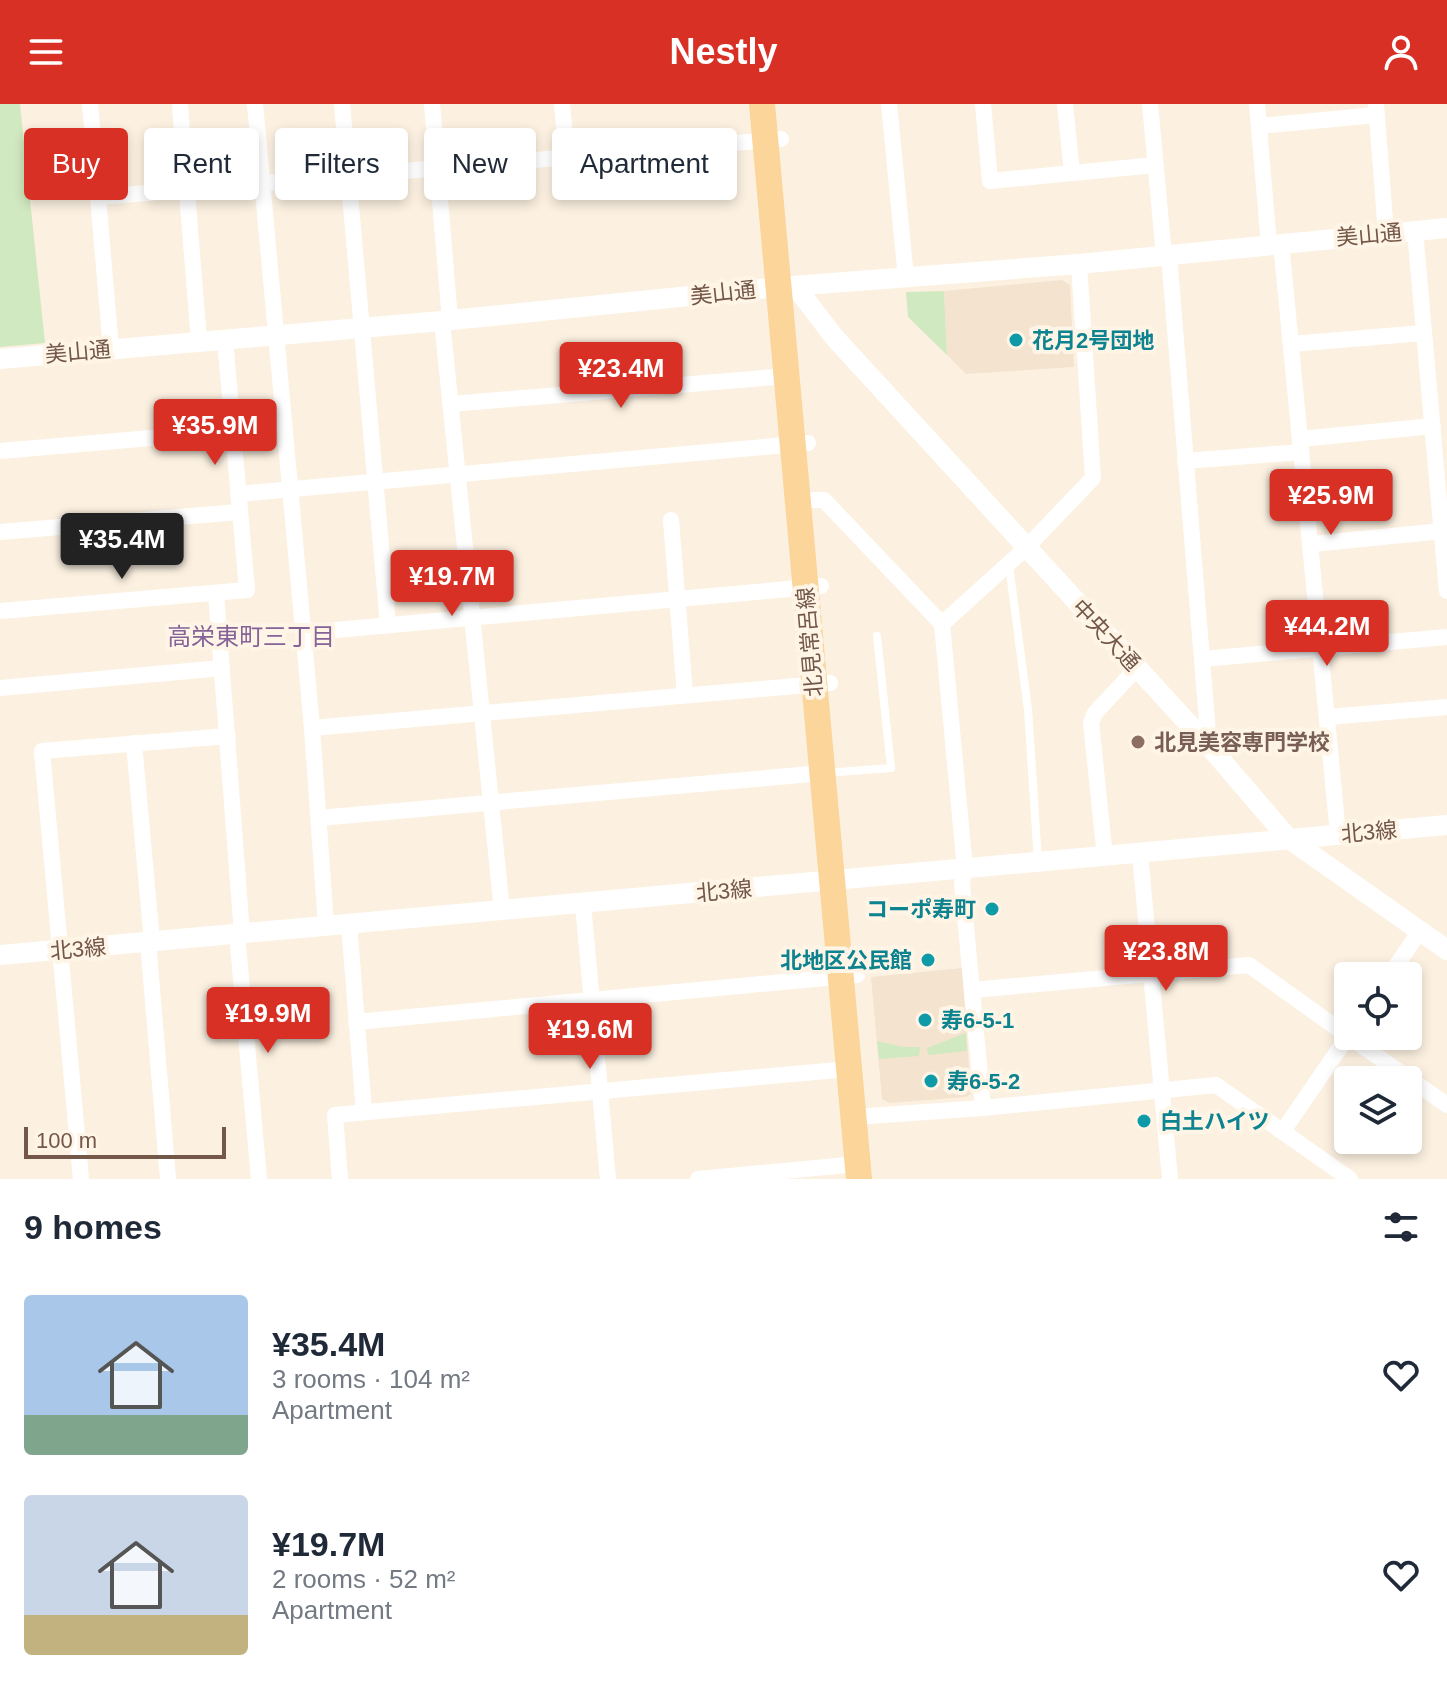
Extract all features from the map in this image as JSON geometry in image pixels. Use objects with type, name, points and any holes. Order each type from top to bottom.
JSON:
[{"type":"main road","name":"北見常呂線","points":[[762,104],[773,139]]},
{"type":"main road","name":"北見常呂線","points":[[777,104],[773,139],[841,880],[864,1174]]},
{"type":"main road","name":"北見常呂線","points":[[787,287],[787,376],[813,500],[812,587]]},
{"type":"main road","name":"北見常呂線","points":[[849,976],[849,1069],[861,1117]]},
{"type":"street","points":[[90,104],[93,128]]},
{"type":"street","points":[[255,104],[312,728],[326,926]]},
{"type":"street","points":[[342,104],[344,128]]},
{"type":"street","points":[[432,104],[434,128]]},
{"type":"street","points":[[562,104],[564,128]]},
{"type":"street","points":[[889,104],[906,278]]},
{"type":"street","points":[[983,104],[990,181],[1155,165]]},
{"type":"street","points":[[1065,104],[1072,173]]},
{"type":"street","points":[[1150,104],[1167,255],[1209,746]]},
{"type":"street","points":[[1257,104],[1291,344],[1338,834]]},
{"type":"street","points":[[180,106],[182,128]]},
{"type":"street","points":[[1259,126],[1376,110],[1386,234]]},
{"type":"street","points":[[737,142],[773,139]]},
{"type":"street","points":[[259,184],[275,183]]},
{"type":"street","points":[[100,200],[111,349]]},
{"type":"street","points":[[187,200],[199,341]]},
{"type":"street","points":[[351,200],[388,625]]},
{"type":"street","points":[[439,200],[451,404],[502,911]]},
{"type":"street","name":"美山通","points":[[0,359],[787,287],[1079,264],[1447,228]]},
{"type":"street","points":[[1415,231],[1447,591]]},
{"type":"street","points":[[942,624],[1026,548],[1093,478],[1079,264]]},
{"type":"street","name":"中央大通","points":[[787,287],[1209,746],[1288,838],[1447,950]]},
{"type":"street","points":[[1291,344],[1423,333]]},
{"type":"street","points":[[0,611],[247,590],[225,340]]},
{"type":"street","points":[[451,404],[787,376]]},
{"type":"street","points":[[1185,461],[1433,426]]},
{"type":"street","points":[[0,451],[232,431]]},
{"type":"street","points":[[238,494],[801,443]]},
{"type":"street","points":[[813,500],[824,500],[942,624],[983,1108]]},
{"type":"street","points":[[0,532],[239,512]]},
{"type":"street","points":[[671,520],[685,695]]},
{"type":"street","points":[[1312,544],[1442,531]]},
{"type":"street","points":[[303,633],[812,587]]},
{"type":"street","points":[[216,593],[259,1179]]},
{"type":"street","points":[[1203,659],[1447,637]]},
{"type":"street","points":[[0,688],[222,668]]},
{"type":"street","points":[[1105,857],[1091,723],[1095,713],[1137,668]]},
{"type":"street","points":[[312,728],[822,684]]},
{"type":"street","points":[[1328,717],[1447,707]]},
{"type":"street","points":[[81,1179],[42,751],[228,736]]},
{"type":"street","points":[[134,743],[168,1179]]},
{"type":"street","points":[[319,818],[830,772]]},
{"type":"street","name":"北3線","points":[[0,955],[1447,825]]},
{"type":"street","points":[[1140,854],[1170,1179]]},
{"type":"street","points":[[583,904],[608,1179]]},
{"type":"street","points":[[349,924],[364,1112]]},
{"type":"street","points":[[1399,962],[1420,931]]},
{"type":"street","points":[[972,990],[1249,965],[1334,1026]]},
{"type":"street","points":[[356,1022],[849,976]]},
{"type":"street","points":[[1283,1131],[1348,1036],[1447,1105]]},
{"type":"street","points":[[340,1179],[335,1115],[849,1069]]},
{"type":"street","points":[[861,1117],[1216,1085],[1350,1179]]},
{"type":"street","points":[[698,1179],[864,1174]]},
{"type":"lane","points":[[1009,564],[1028,710],[1038,863]]},
{"type":"lane","points":[[830,772],[891,768],[877,636]]},
{"type":"shaded area","name":"花月2号団地","points":[[1062,280],[1070,285],[1074,367],[966,374],[947,355],[944,291]]},
{"type":"shaded area","points":[[962,968],[971,1094],[966,1097],[890,1103],[882,1099],[871,977]]},
{"type":"green space","points":[[0,104],[20,104],[24,142],[24,200],[30,200],[45,343],[0,347]]},
{"type":"green space","points":[[944,291],[947,355],[908,317],[906,292]]},
{"type":"green space","points":[[966,1033],[967,1051],[928,1055],[927,1048]]},
{"type":"green space","points":[[877,1041],[920,1047],[919,1056],[879,1059]]},
{"type":"place","name":"花月2号団地","points":[[1016,340]]},
{"type":"place","name":"北見美容専門学校","points":[[1138,742]]},
{"type":"place","name":"コーポ寿町","points":[[992,909]]},
{"type":"place","name":"北地区公民館","points":[[928,960]]},
{"type":"place","name":"寿6-5-1","points":[[925,1020]]},
{"type":"place","name":"寿6-5-2","points":[[931,1081]]},
{"type":"place","name":"白土ハイツ","points":[[1144,1121]]},
{"type":"district","name":"高栄東町三丁目","points":[[251,636]]}]
